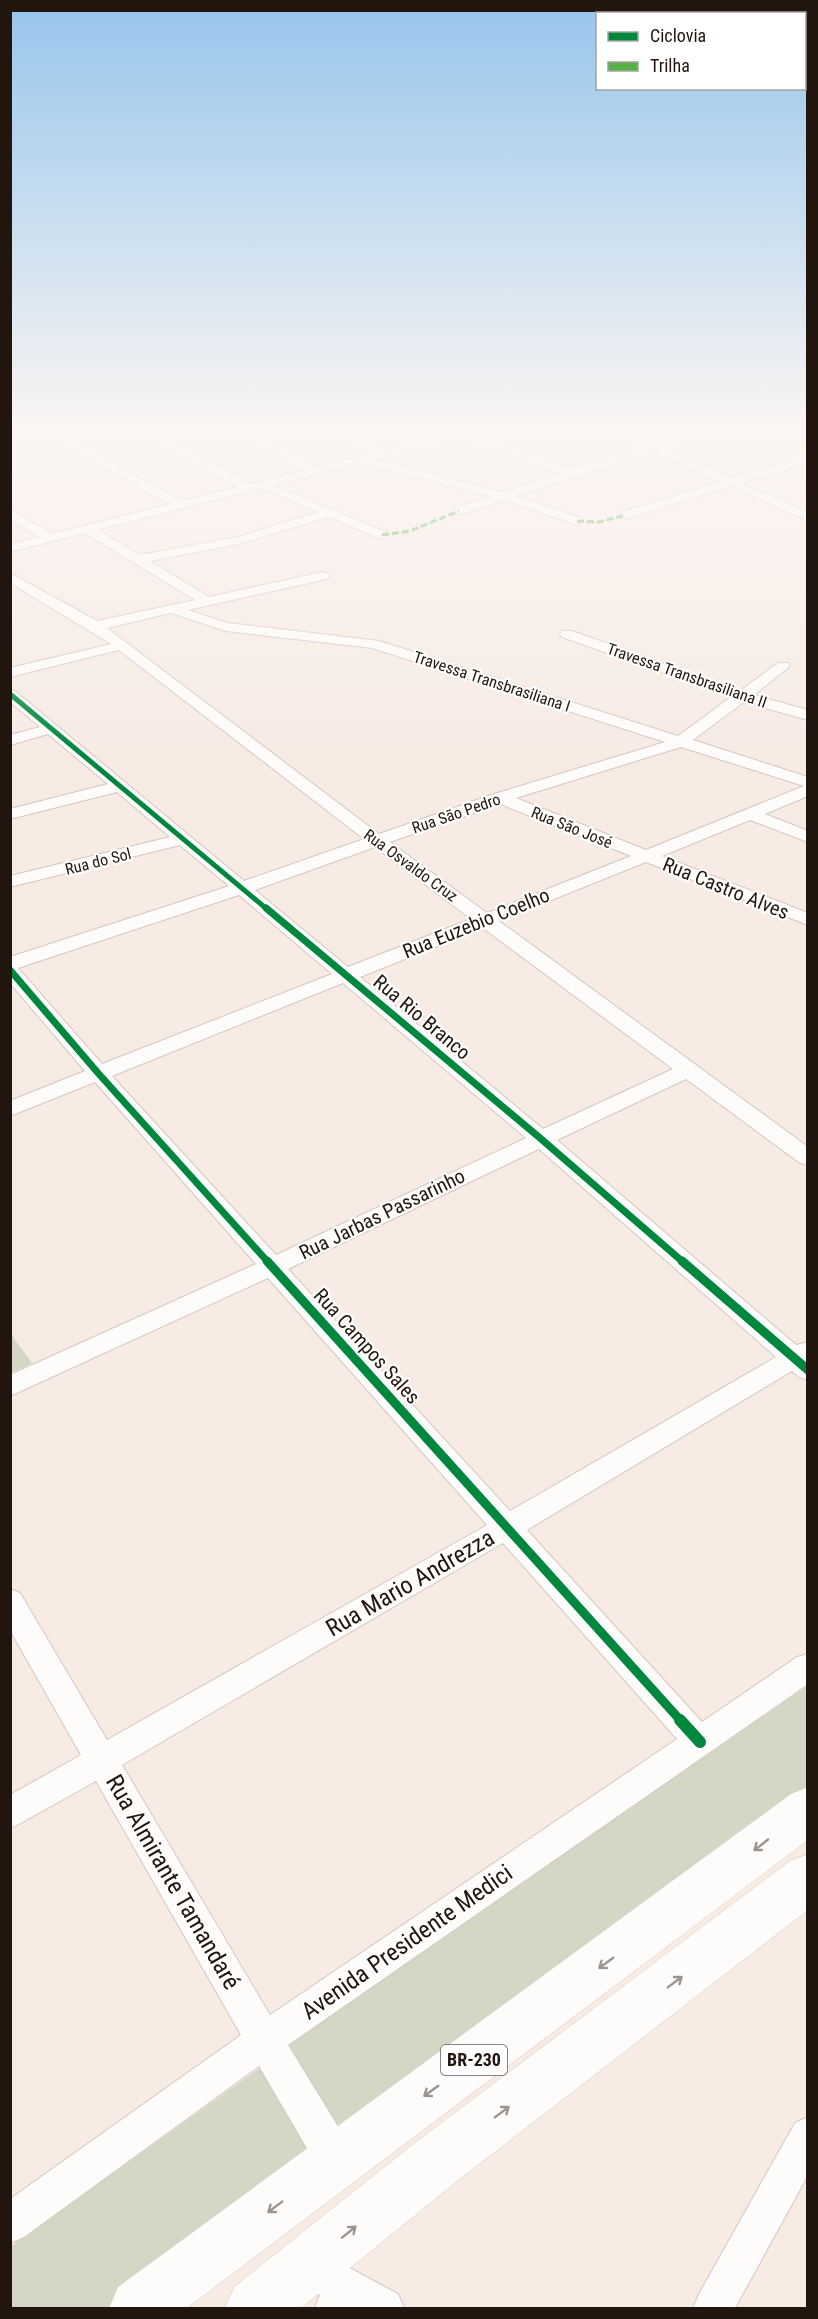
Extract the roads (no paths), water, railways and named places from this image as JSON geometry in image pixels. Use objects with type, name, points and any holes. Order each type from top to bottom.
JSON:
[{"type":"main road","name":"BR-230","points":[[140,2308],[336,2160],[653,1929],[807,1810]]},
{"type":"main road","name":"BR-230","points":[[255,2308],[436,2162],[744,1929],[807,1878]]},
{"type":"street","points":[[10,548],[45,539]]},
{"type":"street","points":[[106,539],[207,601]]},
{"type":"street","points":[[140,559],[243,539]]},
{"type":"street","points":[[95,626],[322,576]]},
{"type":"street","name":"Rua Osvaldo Cruz","points":[[10,577],[95,626],[122,645],[376,840],[687,1070],[802,1145]]},
{"type":"street","name":"Travessa Transbrasiliana I","points":[[172,609],[226,627],[374,644],[807,782]]},
{"type":"street","name":"Travessa Transbrasiliana II","points":[[567,634],[741,696],[807,715]]},
{"type":"street","points":[[10,673],[122,645]]},
{"type":"street","name":"Rua São Pedro","points":[[10,964],[242,888],[500,798],[680,742],[783,666]]},
{"type":"street","name":"Rua Rio Branco","points":[[10,694],[803,1359]]},
{"type":"street","points":[[10,740],[53,728]]},
{"type":"street","points":[[12,812],[121,786]]},
{"type":"street","name":"Rua Euzebio Coelho","points":[[10,1109],[346,974],[487,921],[807,790]]},
{"type":"street","name":"Rua São José","points":[[500,798],[644,855]]},
{"type":"street","points":[[750,814],[807,837]]},
{"type":"street","name":"Rua do Sol","points":[[10,882],[185,839]]},
{"type":"street","name":"Rua Castro Alves","points":[[644,855],[807,920]]},
{"type":"street","name":"Rua Campos Sales","points":[[10,970],[98,1073],[700,1742]]},
{"type":"street","name":"Rua Jarbas Passarinho","points":[[10,1386],[273,1266],[687,1070]]},
{"type":"street","name":"Rua Mario Andrezza","points":[[10,1813],[803,1359]]},
{"type":"street","name":"Rua Almirante Tamandaré","points":[[10,1602],[336,2160]]},
{"type":"street","name":"Avenida Presidente Medici","points":[[10,2223],[264,2040],[807,1667]]},
{"type":"street","points":[[713,2308],[807,2136]]},
{"type":"street","points":[[308,2265],[358,2303]]}]
